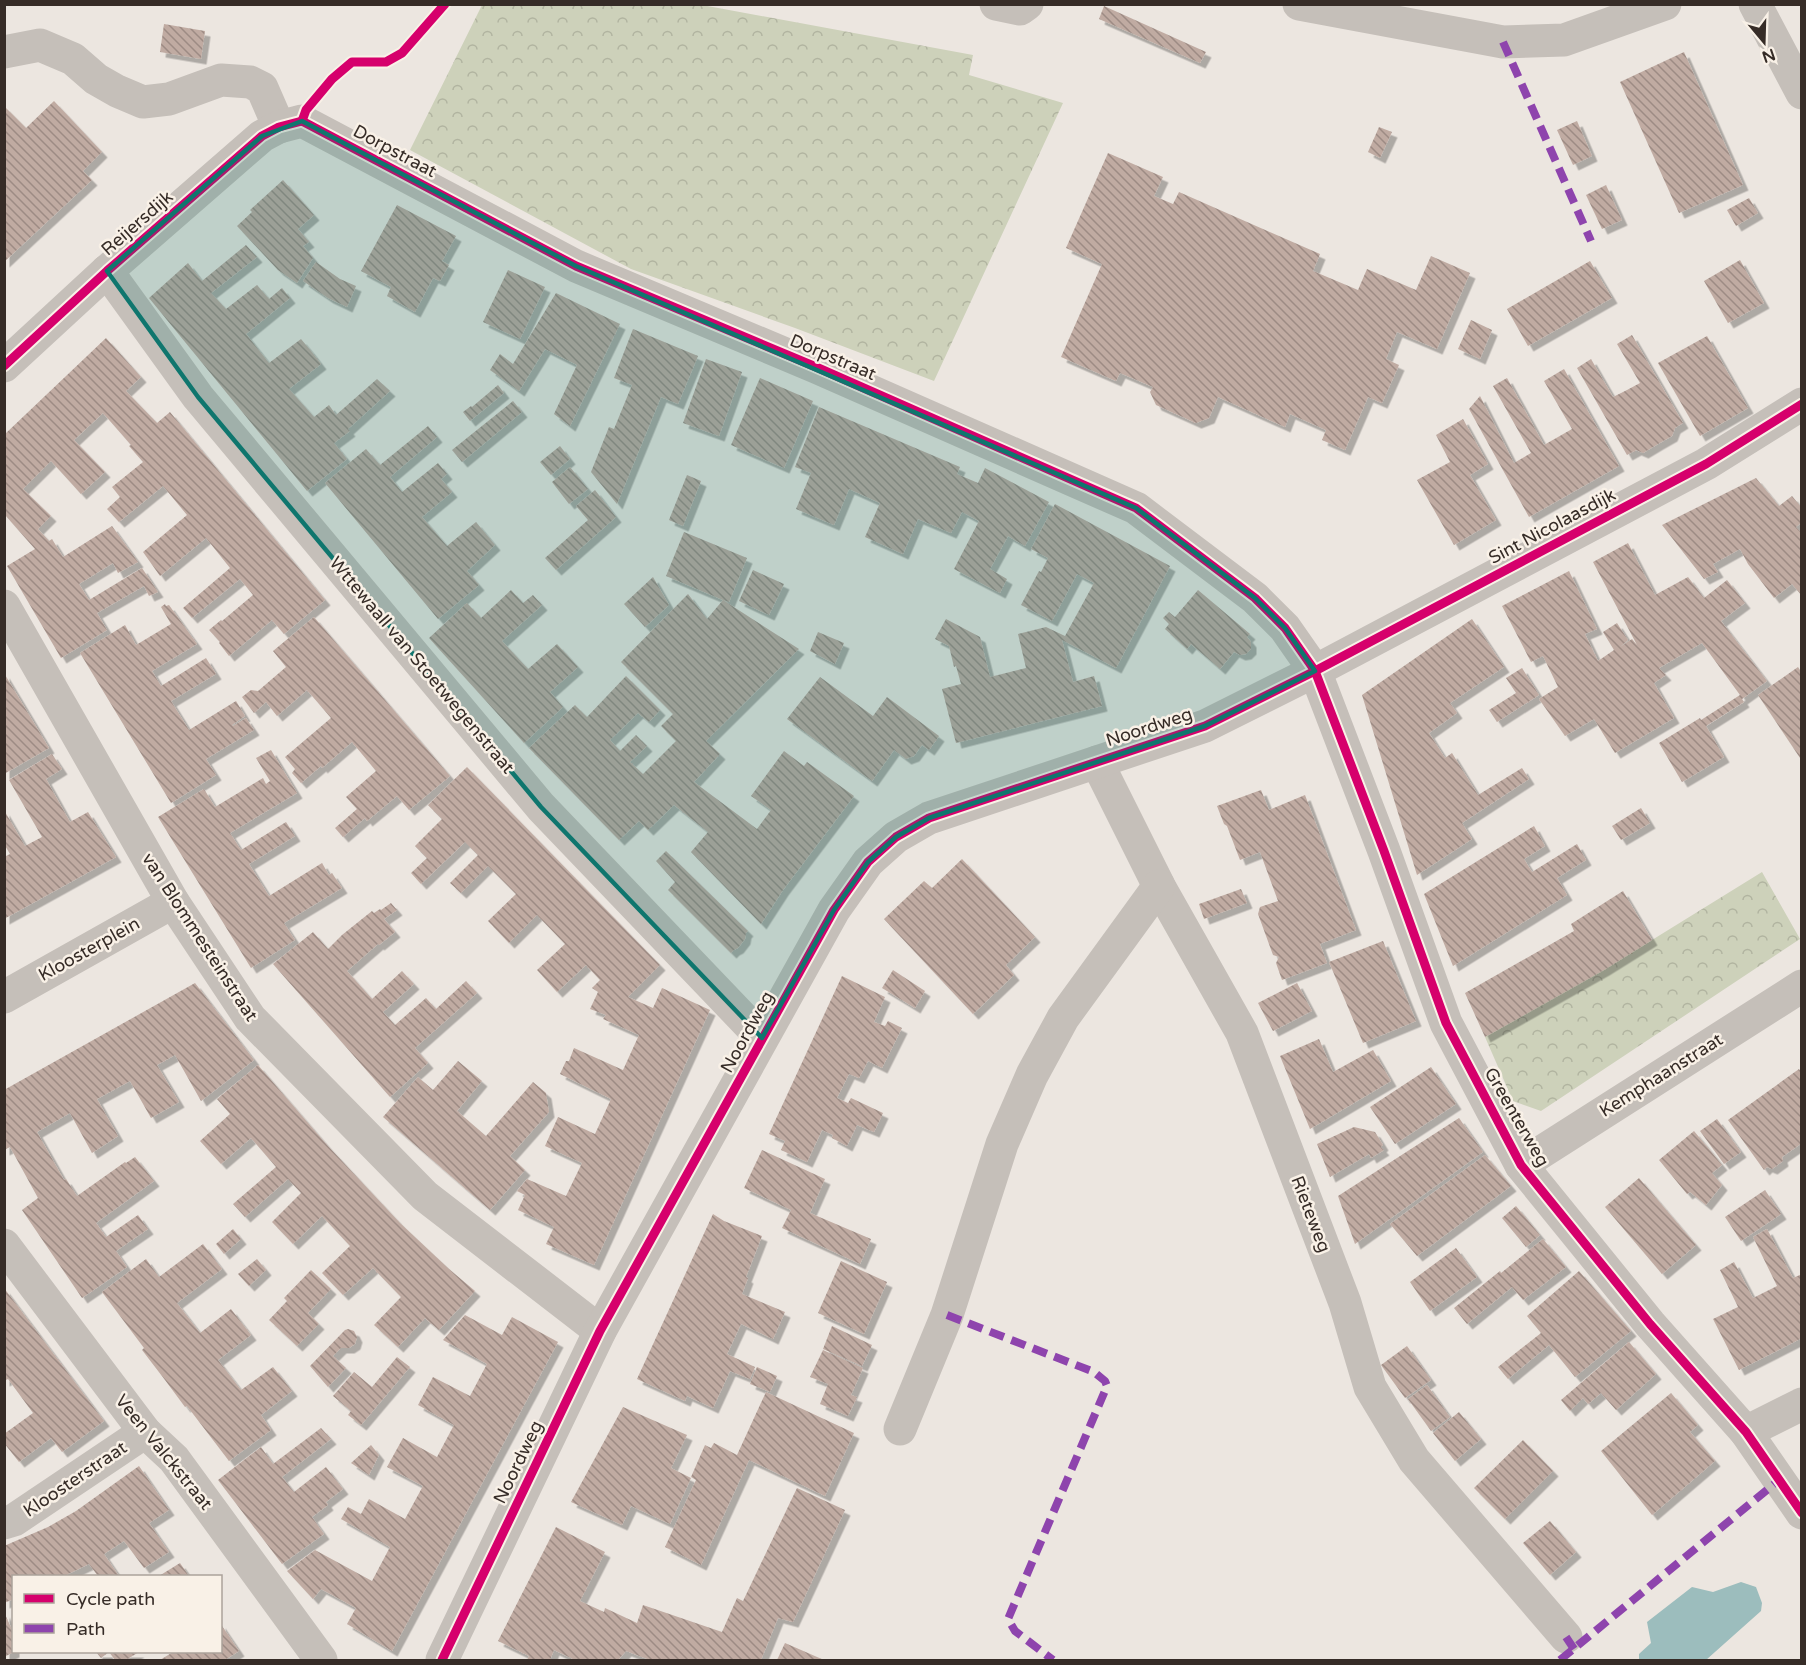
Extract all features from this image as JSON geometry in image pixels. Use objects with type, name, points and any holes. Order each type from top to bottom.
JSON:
[{"type":"street","points":[[996,4],[1020,9],[1027,4]]},
{"type":"street","points":[[1299,4],[1503,42],[1564,40],[1665,4]]},
{"type":"street","points":[[1755,4],[1802,93]]},
{"type":"street","points":[[4,52],[40,45],[73,59],[96,79],[143,102],[169,99],[221,80],[250,82],[262,88],[290,124]]},
{"type":"street","name":"Reijersdijk","points":[[4,366],[107,271],[262,136],[290,124]]},
{"type":"street","name":"Dorpstraat","points":[[290,124],[576,266],[816,367],[1136,508],[1255,598],[1285,628],[1315,671]]},
{"type":"street","name":"Wttewaall van Stoetwegenstraat","points":[[107,271],[198,397],[541,807],[762,1038]]},
{"type":"street","name":"Sint Nicolaasdijk","points":[[1315,671],[1706,464],[1802,404]]},
{"type":"street","name":"van Blommesteinstraat","points":[[4,606],[173,902],[250,1018],[417,1188],[600,1331]]},
{"type":"street","name":"Noordweg","points":[[442,1660],[600,1331],[834,909],[868,862],[896,837],[928,818],[1205,726],[1315,671]]},
{"type":"street","name":"Greenterweg","points":[[1315,671],[1384,851],[1446,1023],[1521,1165],[1650,1324],[1746,1432],[1802,1513]]},
{"type":"street","name":"Rieteweg","points":[[1097,762],[1159,886],[1242,1033],[1345,1303],[1370,1388],[1414,1460],[1566,1637]]},
{"type":"street","points":[[900,1429],[946,1315],[1002,1144],[1032,1075],[1063,1018],[1159,886]]},
{"type":"street","name":"Kloosterplein","points":[[4,997],[173,902]]},
{"type":"street","name":"Kemphaanstraat","points":[[1521,1165],[1802,986]]},
{"type":"street","name":"Veen Valckstraat","points":[[4,1245],[145,1432],[174,1459],[321,1660]]},
{"type":"street","points":[[1746,1432],[1802,1404]]},
{"type":"street","name":"Kloosterstraat","points":[[4,1523],[14,1520],[145,1432]]},
{"type":"highlighted area","points":[[302,121],[576,266],[1136,508],[1255,598],[1285,628],[1315,671],[1205,726],[929,818],[896,837],[868,862],[834,910],[762,1038],[541,807],[198,397],[107,271],[262,136]]},
{"type":"green space","points":[[482,5],[702,5],[973,55],[969,75],[1063,103],[934,381],[631,269],[410,150]]},
{"type":"green space","points":[[1762,872],[1800,939],[1541,1111],[1513,1101],[1485,1037],[1652,940]]},
{"type":"water","points":[[1741,1582],[1756,1587],[1762,1603],[1761,1611],[1706,1660],[1639,1660],[1639,1654],[1651,1643],[1647,1622],[1692,1587],[1713,1592]]},
{"type":"building","points":[[1104,6],[1206,52],[1200,63],[1099,19]]},
{"type":"building","points":[[164,24],[205,31],[201,59],[160,52]]},
{"type":"building","points":[[1684,52],[1743,185],[1679,213],[1620,82]]},
{"type":"building","points":[[54,101],[102,152],[83,171],[92,180],[4,262],[4,106],[26,128]]},
{"type":"building","points":[[1577,121],[1592,156],[1573,165],[1557,130]]},
{"type":"building","points":[[1379,127],[1392,132],[1380,158],[1368,152]]},
{"type":"building","points":[[1108,153],[1163,177],[1154,196],[1173,204],[1179,192],[1320,254],[1313,271],[1358,290],[1367,269],[1416,290],[1431,256],[1470,273],[1437,349],[1397,332],[1386,359],[1399,365],[1382,403],[1368,397],[1345,450],[1322,440],[1326,430],[1290,414],[1285,427],[1218,397],[1209,418],[1196,423],[1156,405],[1150,392],[1153,387],[1120,373],[1116,381],[1061,357],[1102,264],[1066,248]]},
{"type":"building","points":[[283,180],[314,215],[298,229],[309,242],[303,246],[313,258],[297,283],[278,270],[237,226],[252,212],[250,210]]},
{"type":"building","points":[[1606,185],[1622,220],[1602,229],[1586,195]]},
{"type":"building","points":[[1749,198],[1758,213],[1736,226],[1727,210]]},
{"type":"building","points":[[397,205],[456,236],[442,261],[449,265],[440,281],[433,278],[415,312],[387,296],[391,287],[361,271]]},
{"type":"building","points":[[246,245],[257,257],[211,293],[226,309],[257,285],[269,299],[282,288],[290,298],[246,334],[269,363],[301,339],[311,351],[321,364],[289,389],[314,417],[329,405],[336,415],[377,379],[390,391],[348,429],[350,431],[334,443],[347,459],[307,491],[149,298],[188,263],[202,281]]},
{"type":"building","points":[[1740,260],[1764,303],[1728,323],[1704,281]]},
{"type":"building","points":[[1590,261],[1612,298],[1528,346],[1507,309]]},
{"type":"building","points":[[316,262],[340,279],[356,286],[347,307],[328,298],[303,281]]},
{"type":"building","points":[[508,270],[545,287],[520,339],[483,322]]},
{"type":"building","points":[[556,293],[620,324],[570,426],[554,414],[577,365],[545,349],[519,391],[490,370],[500,354],[513,364]]},
{"type":"building","points":[[1471,320],[1492,330],[1480,359],[1458,349]]},
{"type":"building","points":[[633,329],[698,356],[678,404],[661,397],[617,504],[591,472],[609,427],[614,429],[632,385],[614,378]]},
{"type":"building","points":[[1632,335],[1683,423],[1675,428],[1672,436],[1643,453],[1636,450],[1627,455],[1577,368],[1591,359],[1613,397],[1640,383],[1617,344]]},
{"type":"building","points":[[1707,336],[1748,408],[1700,436],[1658,363]]},
{"type":"building","points":[[106,338],[141,377],[126,391],[157,423],[170,412],[325,600],[284,634],[272,620],[229,656],[209,630],[253,595],[240,579],[192,618],[183,608],[230,568],[206,538],[160,576],[143,552],[187,515],[163,486],[119,522],[107,509],[120,497],[112,487],[143,462],[103,413],[74,440],[105,472],[81,494],[51,461],[23,489],[51,516],[38,529],[49,541],[52,539],[63,557],[112,526],[138,562],[118,573],[113,563],[79,584],[89,600],[142,568],[158,592],[149,596],[144,586],[97,613],[107,630],[61,658],[7,566],[35,549],[5,515],[5,434]]},
{"type":"building","points":[[706,359],[742,372],[719,436],[683,423]]},
{"type":"building","points":[[1564,369],[1619,466],[1529,517],[1469,409],[1480,396],[1514,463],[1531,453],[1493,386],[1507,378],[1544,445],[1572,429],[1544,381]]},
{"type":"building","points":[[760,378],[813,401],[784,468],[731,445]]},
{"type":"building","points":[[498,385],[504,393],[470,421],[463,412]]},
{"type":"building","points":[[513,401],[522,412],[462,462],[452,450]]},
{"type":"building","points":[[819,407],[960,467],[957,474],[978,483],[985,468],[1049,502],[1025,546],[1008,536],[990,569],[1007,579],[1000,593],[954,569],[979,521],[962,512],[951,533],[918,519],[903,554],[865,537],[880,503],[849,489],[834,525],[796,509],[811,473],[795,467]]},
{"type":"building","points":[[1463,419],[1488,464],[1470,475],[1496,520],[1454,545],[1417,480],[1450,462],[1436,435]]},
{"type":"building","points":[[428,426],[437,437],[390,477],[402,492],[438,463],[447,474],[441,479],[452,492],[422,517],[447,546],[476,522],[495,545],[467,571],[479,585],[438,619],[325,483],[366,449],[380,465]]},
{"type":"building","points":[[560,446],[570,459],[551,475],[540,462]]},
{"type":"building","points":[[570,467],[588,489],[569,504],[552,482]]},
{"type":"building","points":[[687,475],[701,481],[683,526],[669,520]]},
{"type":"building","points":[[1756,478],[1779,506],[1792,496],[1802,508],[1802,522],[1796,527],[1802,533],[1802,596],[1792,584],[1774,598],[1748,564],[1740,549],[1713,564],[1718,572],[1704,579],[1662,525]]},
{"type":"building","points":[[595,490],[616,517],[556,570],[545,558],[588,520],[576,506]]},
{"type":"building","points":[[1055,504],[1170,566],[1116,668],[1062,640],[1073,682],[1094,676],[1102,706],[956,743],[942,689],[961,684],[949,646],[935,639],[946,619],[980,637],[990,677],[1026,668],[1018,634],[1046,627],[1065,636],[1094,583],[1077,574],[1052,621],[1021,605],[1048,558],[1031,549]]},
{"type":"building","points":[[684,532],[747,558],[729,602],[666,576]]},
{"type":"building","points":[[1628,543],[1655,595],[1688,577],[1704,598],[1727,580],[1745,603],[1721,621],[1767,681],[1742,699],[1744,702],[1706,726],[1724,757],[1682,782],[1659,743],[1740,695],[1702,643],[1659,668],[1666,675],[1654,683],[1674,718],[1615,753],[1594,719],[1565,736],[1539,699],[1558,687],[1543,656],[1531,662],[1502,606],[1569,571],[1597,629],[1585,634],[1598,661],[1614,650],[1603,632],[1617,623],[1628,640],[1620,647],[1632,639],[1637,645],[1593,562]]},
{"type":"building","points":[[753,570],[784,584],[769,615],[739,601]]},
{"type":"building","points":[[653,577],[669,605],[645,627],[624,604]]},
{"type":"building","points":[[511,590],[523,603],[533,595],[542,605],[502,641],[528,669],[557,644],[578,667],[550,692],[563,707],[524,743],[429,638],[467,603],[481,618]]},
{"type":"building","points":[[1198,590],[1250,634],[1247,637],[1251,642],[1251,649],[1246,654],[1240,655],[1234,652],[1220,669],[1191,644],[1187,649],[1165,629],[1169,624],[1163,618],[1169,612],[1175,617]]},
{"type":"building","points":[[688,594],[707,619],[723,600],[799,649],[706,741],[720,754],[694,782],[757,829],[771,810],[751,796],[784,751],[804,766],[807,762],[854,796],[783,890],[761,924],[691,852],[708,832],[674,805],[648,830],[639,821],[619,840],[529,748],[575,705],[587,717],[626,676],[660,710],[649,722],[638,713],[610,740],[620,751],[636,735],[647,746],[630,762],[643,774],[676,741],[661,726],[673,714],[621,662]]},
{"type":"building","points":[[165,604],[169,605],[197,644],[152,671],[161,686],[206,658],[216,674],[171,701],[189,730],[236,701],[245,716],[232,725],[246,718],[254,730],[206,759],[216,775],[171,803],[80,653],[125,625],[136,645],[171,624],[161,607]]},
{"type":"building","points":[[314,617],[450,776],[409,810],[397,796],[367,821],[365,818],[343,837],[335,828],[357,809],[346,797],[376,771],[352,742],[301,783],[292,773],[295,769],[285,757],[331,718],[307,690],[277,716],[266,702],[254,713],[242,697],[251,690],[258,691],[286,667],[273,651]]},
{"type":"building","points":[[1472,619],[1504,667],[1450,703],[1457,713],[1429,733],[1445,758],[1452,753],[1478,795],[1522,768],[1529,779],[1462,823],[1472,839],[1417,875],[1362,695]]},
{"type":"building","points":[[818,632],[844,643],[835,664],[810,651]]},
{"type":"building","points":[[1798,667],[1802,673],[1802,761],[1758,695]]},
{"type":"building","points":[[1522,668],[1539,695],[1497,722],[1489,710],[1516,693],[1506,678]]},
{"type":"building","points":[[4,673],[49,748],[4,774]]},
{"type":"building","points":[[820,677],[873,716],[887,697],[939,736],[929,750],[922,745],[914,756],[906,759],[894,750],[872,781],[787,719]]},
{"type":"building","points":[[271,750],[297,793],[230,833],[241,850],[286,822],[295,836],[249,864],[269,896],[322,863],[329,875],[332,873],[342,888],[284,923],[295,940],[251,968],[158,817],[204,789],[215,807],[263,778],[266,784],[270,781],[256,758]]},
{"type":"building","points":[[52,754],[62,769],[46,779],[70,822],[88,812],[116,857],[4,919],[4,857],[10,854],[4,844],[4,810],[25,846],[42,837],[9,780]]},
{"type":"building","points":[[467,767],[660,965],[628,997],[653,1008],[662,988],[710,1010],[594,1265],[546,1244],[554,1227],[518,1210],[525,1195],[517,1191],[527,1179],[566,1196],[582,1163],[545,1146],[558,1117],[595,1134],[611,1099],[560,1074],[574,1048],[623,1070],[639,1035],[603,1019],[606,1015],[590,1009],[598,992],[592,988],[600,980],[586,965],[557,992],[537,970],[565,944],[537,915],[509,943],[488,921],[516,894],[488,866],[461,893],[450,883],[478,855],[465,842],[421,884],[411,873],[427,858],[415,846],[442,819],[428,805]]},
{"type":"building","points":[[1261,790],[1269,810],[1305,795],[1356,930],[1320,944],[1327,963],[1282,980],[1276,963],[1279,957],[1273,955],[1258,914],[1260,907],[1278,901],[1260,852],[1240,860],[1217,806]]},
{"type":"building","points":[[1641,808],[1650,823],[1621,840],[1612,826]]},
{"type":"building","points":[[1534,826],[1545,846],[1524,859],[1532,872],[1577,844],[1586,860],[1557,878],[1567,895],[1453,966],[1424,894]]},
{"type":"building","points":[[666,851],[748,931],[745,939],[731,953],[668,890],[675,882],[656,861]]},
{"type":"building","points":[[962,859],[1035,937],[1006,965],[1014,975],[973,1014],[884,919],[924,881],[932,888]]},
{"type":"building","points":[[1241,889],[1247,903],[1204,919],[1199,904]]},
{"type":"building","points":[[1623,891],[1652,940],[1604,970],[1485,1037],[1465,993],[1574,931],[1571,924]]},
{"type":"building","points":[[391,903],[397,910],[384,919],[395,932],[347,971],[372,999],[402,971],[414,984],[383,1012],[395,1025],[426,998],[436,1009],[466,981],[477,993],[415,1048],[428,1063],[390,1097],[273,964],[313,932],[328,949],[372,911],[374,913]]},
{"type":"building","points":[[1383,941],[1416,1021],[1363,1043],[1329,962]]},
{"type":"building","points":[[893,970],[925,991],[915,1008],[882,988]]},
{"type":"building","points":[[842,976],[885,997],[874,1022],[885,1026],[888,1021],[902,1028],[882,1068],[868,1061],[859,1078],[849,1074],[837,1098],[848,1103],[851,1098],[883,1113],[874,1132],[857,1125],[847,1146],[822,1130],[807,1162],[781,1150],[785,1141],[769,1134]]},
{"type":"building","points":[[195,983],[254,1060],[201,1101],[175,1055],[157,1065],[179,1102],[151,1118],[130,1081],[97,1099],[118,1136],[92,1153],[70,1113],[37,1132],[64,1180],[66,1179],[77,1196],[135,1157],[154,1181],[96,1223],[106,1237],[138,1215],[148,1229],[116,1251],[127,1267],[82,1298],[22,1210],[38,1198],[10,1147],[4,1150],[4,1090]]},
{"type":"building","points":[[1297,983],[1312,1011],[1273,1031],[1258,1003]]},
{"type":"building","points":[[1319,1039],[1333,1072],[1373,1050],[1391,1081],[1310,1129],[1280,1056]]},
{"type":"building","points":[[458,1061],[482,1081],[457,1111],[486,1136],[533,1082],[546,1093],[549,1112],[510,1156],[525,1170],[490,1210],[383,1117],[418,1077],[433,1090]]},
{"type":"building","points":[[258,1065],[327,1145],[400,1223],[475,1291],[439,1330],[425,1318],[398,1347],[374,1325],[401,1297],[373,1268],[343,1295],[322,1273],[350,1246],[322,1216],[293,1244],[272,1222],[301,1193],[288,1179],[245,1217],[233,1204],[276,1167],[251,1138],[221,1164],[200,1141],[230,1114],[217,1099]]},
{"type":"building","points":[[1431,1067],[1456,1104],[1395,1144],[1370,1107]]},
{"type":"building","points":[[1799,1069],[1802,1073],[1802,1143],[1782,1157],[1783,1161],[1772,1169],[1767,1167],[1764,1170],[1728,1120]]},
{"type":"building","points":[[1459,1118],[1483,1152],[1355,1244],[1338,1196]]},
{"type":"building","points":[[1717,1119],[1741,1152],[1724,1164],[1700,1131]]},
{"type":"building","points":[[1354,1127],[1375,1132],[1384,1150],[1371,1158],[1369,1154],[1330,1177],[1317,1144]]},
{"type":"building","points":[[1694,1131],[1722,1165],[1712,1173],[1722,1185],[1706,1205],[1690,1192],[1687,1194],[1659,1160]]},
{"type":"building","points":[[762,1150],[825,1179],[810,1213],[871,1239],[860,1264],[782,1228],[791,1210],[744,1188]]},
{"type":"building","points":[[1485,1155],[1511,1186],[1417,1256],[1390,1224]]},
{"type":"building","points":[[1639,1178],[1696,1245],[1662,1274],[1605,1207]]},
{"type":"building","points":[[1765,1190],[1781,1214],[1741,1241],[1725,1217]]},
{"type":"building","points":[[1516,1206],[1540,1235],[1526,1247],[1502,1218]]},
{"type":"building","points":[[713,1214],[724,1221],[762,1236],[742,1294],[785,1312],[773,1339],[741,1324],[727,1354],[755,1367],[750,1379],[730,1371],[713,1408],[687,1396],[685,1401],[637,1379]]},
{"type":"building","points":[[233,1229],[241,1239],[224,1254],[216,1244]]},
{"type":"building","points":[[1767,1229],[1793,1278],[1802,1274],[1802,1338],[1739,1370],[1713,1319],[1738,1307],[1720,1270],[1734,1262],[1753,1298],[1777,1286],[1753,1237]]},
{"type":"building","points":[[1543,1239],[1566,1267],[1523,1300],[1512,1287],[1467,1324],[1454,1308]]},
{"type":"building","points":[[203,1244],[222,1269],[177,1303],[200,1333],[231,1309],[251,1335],[218,1360],[241,1390],[273,1367],[292,1391],[261,1415],[271,1430],[229,1461],[142,1350],[144,1348],[102,1292],[146,1259],[159,1277]]},
{"type":"building","points":[[1456,1248],[1477,1277],[1430,1311],[1410,1282]]},
{"type":"building","points":[[257,1259],[266,1270],[249,1286],[238,1274]]},
{"type":"building","points":[[841,1261],[887,1282],[864,1334],[818,1313]]},
{"type":"building","points":[[311,1270],[331,1289],[308,1313],[319,1324],[297,1346],[269,1320],[287,1301],[284,1298]]},
{"type":"building","points":[[1579,1271],[1631,1331],[1575,1377],[1549,1345],[1508,1379],[1498,1367],[1541,1333],[1527,1316]]},
{"type":"building","points":[[4,1288],[104,1421],[62,1452],[51,1438],[19,1462],[4,1443],[4,1434],[33,1413],[8,1379],[4,1381]]},
{"type":"building","points":[[465,1315],[502,1335],[512,1317],[558,1342],[392,1651],[347,1624],[356,1608],[321,1589],[313,1599],[287,1571],[315,1550],[372,1581],[390,1547],[341,1519],[348,1507],[361,1514],[369,1499],[405,1519],[423,1486],[387,1467],[403,1438],[437,1457],[454,1425],[418,1405],[433,1377],[470,1396],[487,1364],[443,1340]]},
{"type":"building","points":[[832,1326],[872,1345],[862,1366],[823,1349]]},
{"type":"building","points":[[348,1329],[354,1331],[357,1337],[355,1344],[349,1348],[341,1348],[333,1356],[346,1368],[328,1387],[310,1366]]},
{"type":"building","points":[[1629,1342],[1656,1374],[1616,1410],[1601,1393],[1588,1404],[1583,1398],[1570,1411],[1561,1400]]},
{"type":"building","points":[[1407,1346],[1431,1380],[1405,1398],[1381,1365]]},
{"type":"building","points":[[823,1350],[863,1368],[851,1395],[857,1397],[848,1416],[820,1404],[828,1384],[810,1377]]},
{"type":"building","points":[[397,1357],[410,1367],[361,1425],[348,1415],[351,1411],[333,1396],[354,1372],[372,1387]]},
{"type":"building","points":[[757,1367],[777,1376],[770,1392],[750,1384]]},
{"type":"building","points":[[1427,1385],[1450,1417],[1431,1431],[1408,1399]]},
{"type":"building","points":[[766,1392],[854,1433],[825,1496],[749,1460],[701,1565],[665,1547],[696,1480],[691,1477],[705,1445],[711,1448],[714,1443],[737,1455]]},
{"type":"building","points":[[1671,1393],[1698,1425],[1690,1432],[1715,1461],[1652,1515],[1601,1451]]},
{"type":"building","points":[[623,1407],[687,1435],[671,1468],[691,1478],[670,1524],[631,1506],[622,1525],[571,1502]]},
{"type":"building","points":[[1459,1412],[1481,1439],[1455,1461],[1433,1433]]},
{"type":"building","points":[[321,1428],[331,1439],[282,1477],[294,1492],[326,1467],[343,1489],[326,1502],[328,1505],[312,1517],[324,1534],[282,1564],[218,1480],[261,1447],[273,1464]]},
{"type":"building","points":[[1523,1440],[1553,1471],[1505,1519],[1474,1488]]},
{"type":"building","points":[[371,1445],[379,1455],[369,1475],[351,1463]]},
{"type":"building","points":[[139,1466],[169,1510],[149,1523],[169,1552],[144,1568],[124,1541],[104,1554],[118,1575],[97,1575],[89,1564],[66,1575],[12,1575],[12,1600],[4,1603],[4,1546],[48,1527],[76,1511]]},
{"type":"building","points":[[797,1488],[845,1510],[793,1622],[778,1618],[761,1660],[650,1660],[626,1651],[618,1660],[575,1660],[554,1650],[550,1660],[527,1660],[529,1656],[498,1641],[556,1527],[605,1552],[580,1601],[604,1612],[605,1608],[637,1623],[643,1605],[722,1632],[737,1598],[743,1601]]},
{"type":"building","points":[[1550,1521],[1576,1552],[1550,1575],[1523,1543]]},
{"type":"building","points":[[180,1563],[188,1575],[161,1575]]},
{"type":"building","points":[[4,1612],[12,1630],[12,1653],[4,1657]]},
{"type":"building","points":[[222,1626],[239,1651],[225,1660],[160,1660],[171,1653],[222,1653]]},
{"type":"building","points":[[785,1643],[824,1660],[777,1660]]},
{"type":"building","points":[[97,1653],[108,1653],[101,1658]]},
{"type":"building","points":[[110,1653],[137,1653],[126,1660],[115,1660]]},
{"type":"marked path","points":[[1503,42],[1591,241]]},
{"type":"marked path","points":[[947,1315],[1094,1372],[1105,1381],[1107,1386],[1008,1619],[1015,1631],[1053,1660]]},
{"type":"marked path","points":[[1560,1660],[1779,1480]]},
{"type":"marked path","points":[[1566,1637],[1574,1649]]},
{"type":"cycle path","points":[[302,121],[306,110],[332,79],[352,62],[386,62],[402,53],[445,4]]},
{"type":"cycle path","points":[[302,121],[576,266],[816,367],[1136,508],[1255,598],[1285,628],[1315,671],[1384,851],[1446,1023],[1521,1165],[1650,1324],[1746,1432],[1802,1513]]},
{"type":"cycle path","points":[[4,366],[107,271],[262,136],[279,127],[302,121]]},
{"type":"cycle path","points":[[442,1660],[600,1331],[834,910],[868,862],[896,837],[929,818],[1205,726],[1315,671],[1706,464],[1802,404]]}]
